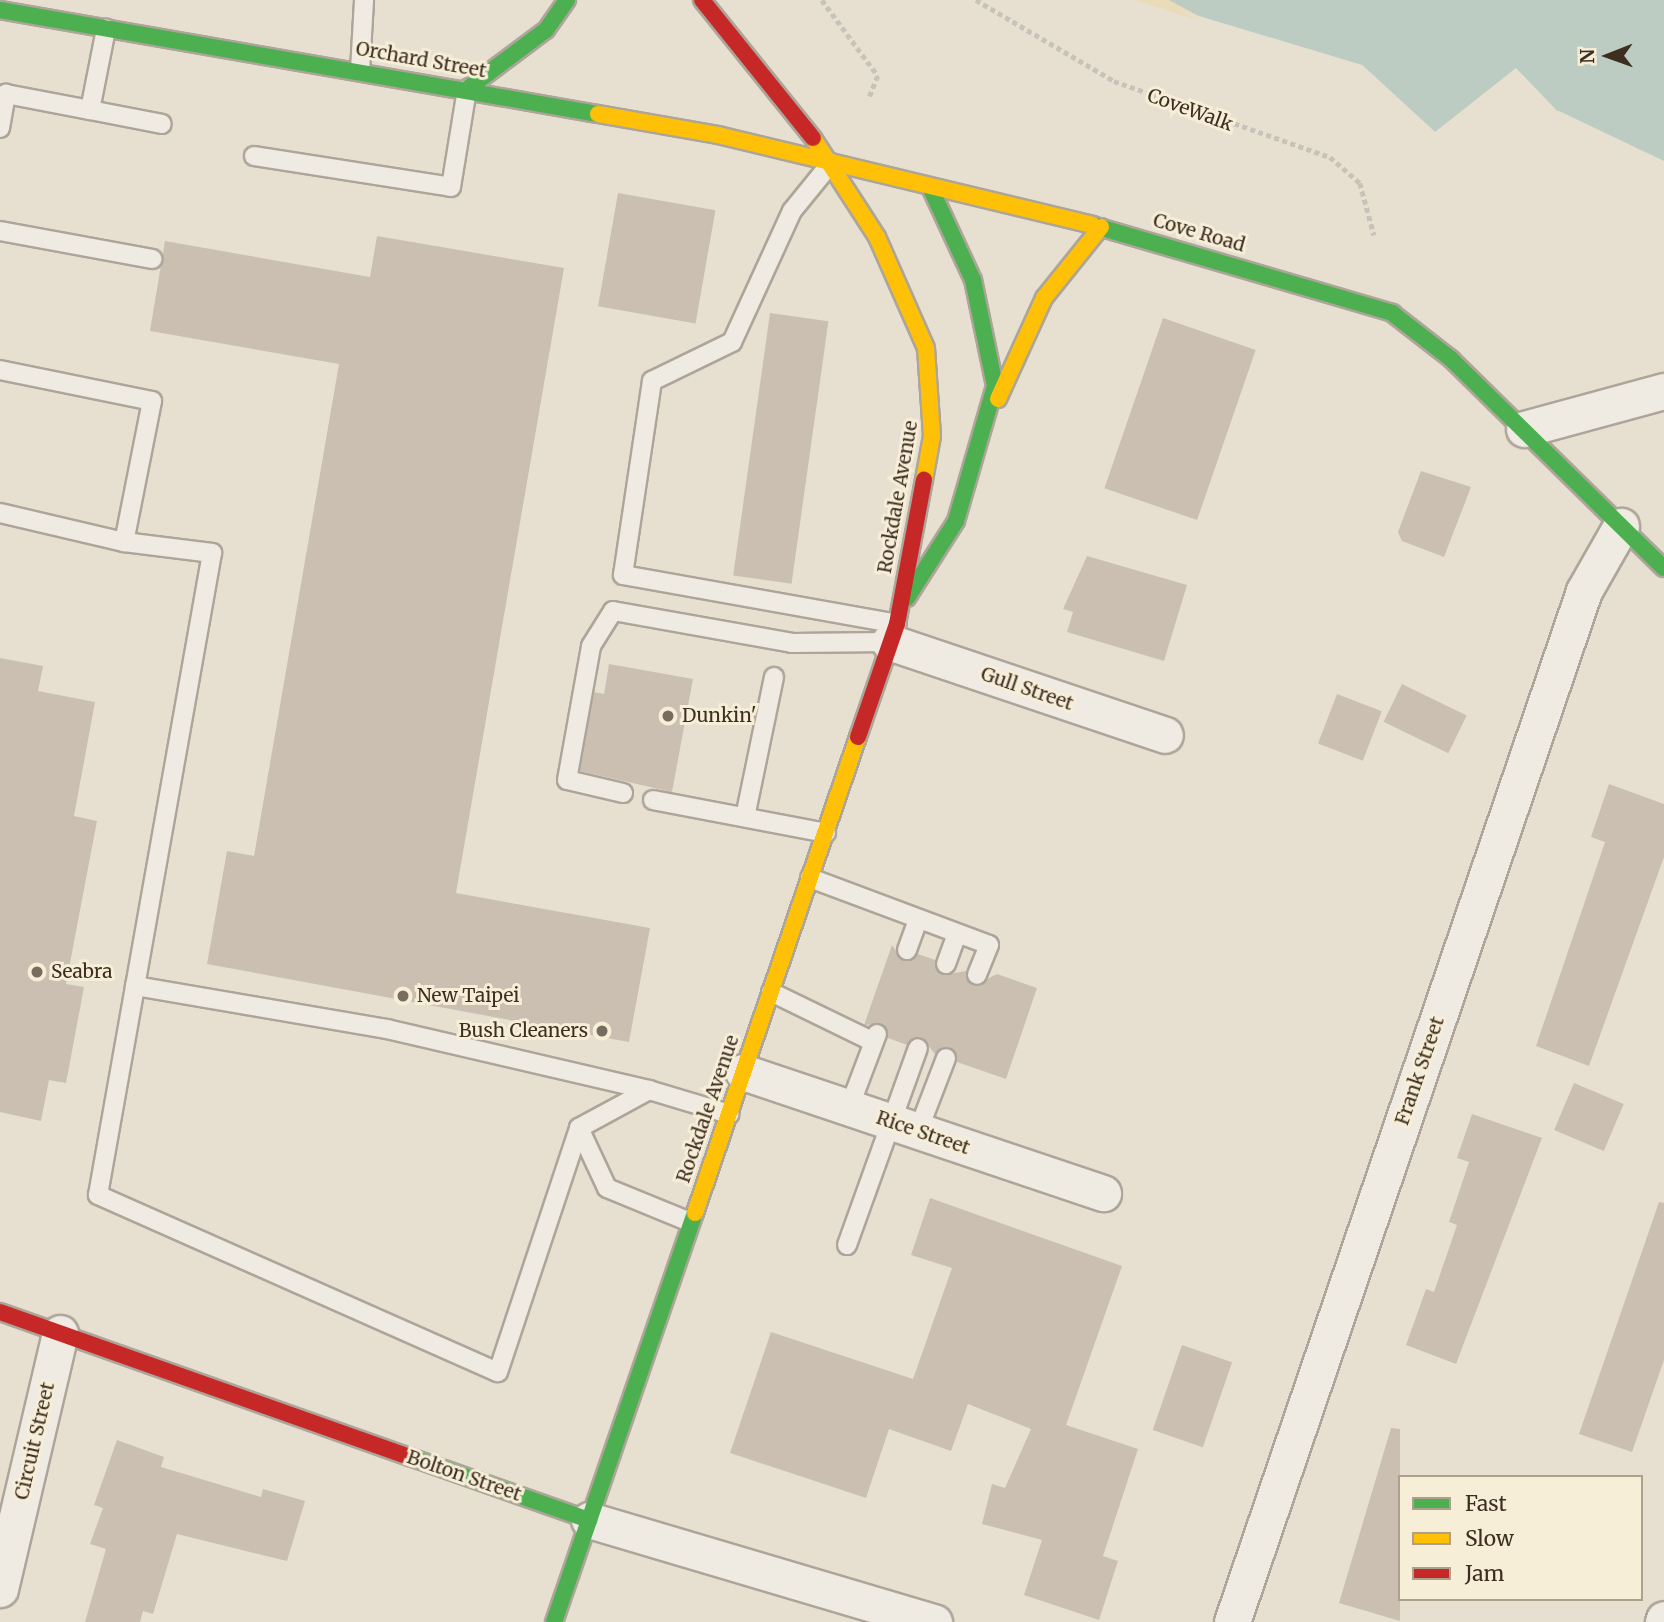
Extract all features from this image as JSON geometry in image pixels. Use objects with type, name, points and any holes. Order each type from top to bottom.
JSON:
[{"type":"main road","points":[[467,89],[546,30],[568,0]]},
{"type":"main road","points":[[702,0],[831,163]]},
{"type":"main road","name":"Orchard Street","points":[[0,10],[360,70],[718,135],[831,163]]},
{"type":"main road","name":"Cove Road","points":[[831,163],[1101,227],[1392,313],[1451,359],[1664,568]]},
{"type":"main road","name":"Rockdale Avenue","points":[[554,1622],[896,625],[932,436],[931,377],[892,267],[831,163]]},
{"type":"main road","name":"Rockdale Avenue","points":[[896,625],[957,521],[990,417],[995,386],[985,321],[965,257],[930,187]]},
{"type":"main road","points":[[990,417],[1044,298],[1101,227]]},
{"type":"main road","name":"Bolton Street","points":[[0,1312],[589,1520]]},
{"type":"street","points":[[1524,429],[1664,391]]},
{"type":"street","name":"Frank Street","points":[[1232,1622],[1584,591],[1621,526]]},
{"type":"street","name":"Gull Street","points":[[896,625],[1165,736]]},
{"type":"street","name":"Rice Street","points":[[743,1072],[1103,1194]]},
{"type":"street","name":"Circuit Street","points":[[0,1589],[60,1333]]},
{"type":"street","name":"Bolton Street","points":[[589,1520],[934,1622]]},
{"type":"lane","points":[[360,70],[364,0]]},
{"type":"lane","points":[[90,110],[106,29]]},
{"type":"lane","points":[[254,156],[451,187],[467,89]]},
{"type":"lane","points":[[0,128],[6,94],[162,124]]},
{"type":"lane","points":[[831,163],[792,211],[733,342],[652,380],[623,575],[896,625]]},
{"type":"lane","points":[[0,232],[152,259]]},
{"type":"lane","points":[[0,370],[152,401],[124,542]]},
{"type":"lane","points":[[0,513],[124,542],[212,554],[97,1195],[498,1372],[579,1128],[649,1090]]},
{"type":"lane","points":[[623,793],[567,780],[591,646],[613,611],[792,643],[896,625]]},
{"type":"lane","points":[[745,817],[774,677]]},
{"type":"lane","points":[[653,800],[826,833]]},
{"type":"lane","points":[[810,878],[989,945],[977,975]]},
{"type":"lane","points":[[907,950],[918,919]]},
{"type":"lane","points":[[946,964],[957,934]]},
{"type":"lane","points":[[135,986],[387,1028],[649,1090],[729,1114]]},
{"type":"lane","points":[[771,992],[875,1038],[849,1108]]},
{"type":"lane","points":[[904,1127],[918,1048]]},
{"type":"lane","points":[[847,1245],[904,1127],[946,1058]]},
{"type":"lane","points":[[579,1128],[607,1188],[690,1222]]},
{"type":"path","points":[[822,0],[878,76],[870,96]]},
{"type":"path","name":"CoveWalk","points":[[976,0],[1114,81],[1329,157],[1360,183],[1374,235]]},
{"type":"sand","points":[[1135,0],[1221,0],[1221,28]]},
{"type":"shaded area","points":[[1169,0],[1664,0],[1664,161],[1559,111],[1501,105],[1435,132],[1362,65],[1221,28]]},
{"type":"pier","points":[[1179,10],[1362,65],[1435,132],[1516,68],[1562,116],[1502,109],[1435,135],[1360,68],[1220,31]]},
{"type":"building","points":[[618,193],[715,210],[696,323],[598,306]]},
{"type":"building","points":[[377,236],[564,268],[456,893],[650,928],[629,1042],[207,964],[227,851],[254,856],[339,364],[150,331],[165,241],[370,277]]},
{"type":"building","points":[[770,313],[828,321],[792,584],[733,575]]},
{"type":"building","points":[[1163,318],[1256,350],[1197,520],[1104,488]]},
{"type":"building","points":[[1421,471],[1471,487],[1444,557],[1402,541],[1398,532]]},
{"type":"building","points":[[1087,556],[1187,585],[1164,661],[1067,632],[1073,612],[1063,609]]},
{"type":"building","points":[[0,658],[43,666],[38,691],[95,702],[74,816],[97,821],[66,984],[84,987],[66,1083],[49,1080],[41,1121],[0,1112]]},
{"type":"building","points":[[609,664],[693,679],[672,792],[580,771],[594,692],[604,694]]},
{"type":"building","points":[[1402,684],[1467,716],[1448,753],[1384,722]]},
{"type":"building","points":[[1337,694],[1382,711],[1363,761],[1318,743]]},
{"type":"building","points":[[1609,784],[1664,804],[1664,857],[1589,1066],[1536,1046],[1605,842],[1591,837]]},
{"type":"building","points":[[892,945],[904,961],[918,954],[935,960],[943,975],[966,971],[973,986],[997,974],[1037,988],[1006,1079],[957,1062],[949,1047],[935,1054],[922,1038],[907,1045],[888,1038],[882,1024],[864,1025]]},
{"type":"building","points":[[1574,1083],[1624,1104],[1604,1151],[1554,1130]]},
{"type":"building","points":[[1472,1114],[1542,1138],[1456,1364],[1406,1345],[1426,1289],[1434,1292],[1457,1225],[1449,1222],[1469,1162],[1457,1158]]},
{"type":"building","points":[[930,1198],[1122,1266],[1066,1425],[1138,1449],[1103,1556],[1118,1561],[1099,1620],[1024,1595],[1042,1540],[982,1524],[992,1484],[1005,1488],[1031,1429],[968,1404],[951,1451],[889,1429],[866,1498],[730,1453],[771,1332],[913,1379],[952,1268],[911,1255]]},
{"type":"building","points":[[1659,1202],[1664,1203],[1664,1360],[1632,1452],[1579,1434]]},
{"type":"building","points":[[1182,1345],[1232,1362],[1203,1447],[1153,1430]]},
{"type":"building","points":[[1391,1428],[1400,1429],[1400,1621],[1339,1603]]},
{"type":"building","points":[[117,1440],[164,1457],[161,1467],[261,1497],[263,1489],[305,1501],[287,1561],[177,1534],[153,1614],[143,1611],[140,1622],[85,1622],[106,1549],[90,1544],[103,1508],[94,1505]]},
{"type":"traffic: fast","points":[[467,89],[546,30],[567,0]]},
{"type":"traffic: fast","points":[[0,10],[598,114]]},
{"type":"traffic: fast","points":[[907,598],[956,521],[995,386],[973,280],[930,187]]},
{"type":"traffic: fast","points":[[1092,225],[1392,313],[1451,359],[1664,568]]},
{"type":"traffic: fast","points":[[554,1622],[695,1213]]},
{"type":"traffic: fast","points":[[410,1457],[589,1520]]},
{"type":"traffic: slow","points":[[598,114],[718,135],[1092,225]]},
{"type":"traffic: slow","points":[[813,138],[877,237],[926,348],[932,436],[924,480]]},
{"type":"traffic: slow","points":[[998,399],[1044,298],[1101,227]]},
{"type":"traffic: slow","points":[[695,1213],[858,737]]},
{"type":"traffic: jam","points":[[702,0],[813,138]]},
{"type":"traffic: jam","points":[[858,737],[897,624],[924,480]]},
{"type":"traffic: jam","points":[[0,1312],[410,1457]]},
{"type":"place","name":"Dunkin'","points":[[668,716]]},
{"type":"place","name":"Seabra","points":[[37,972]]},
{"type":"place","name":"New Taipei","points":[[403,996]]},
{"type":"place","name":"Bush Cleaners","points":[[602,1031]]}]
